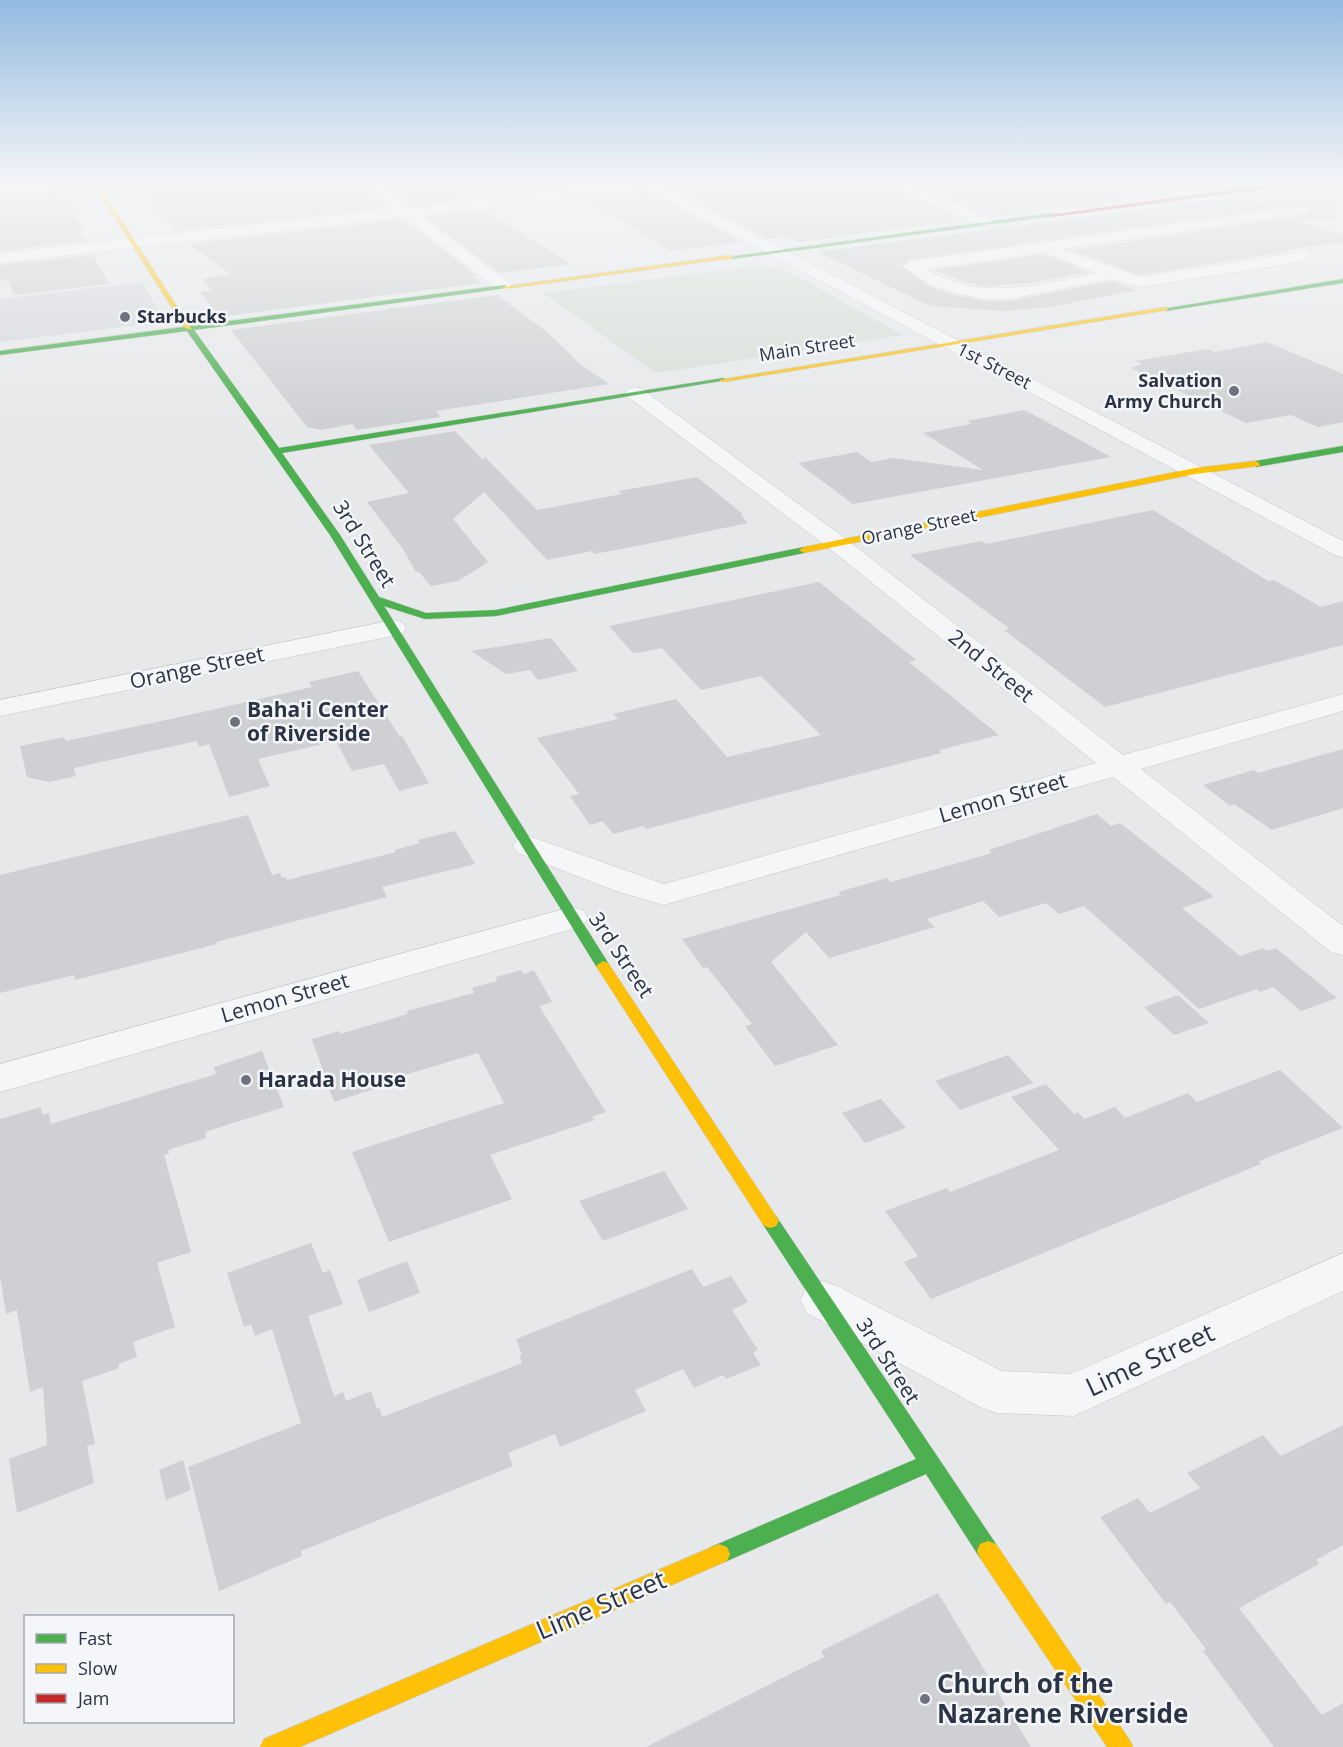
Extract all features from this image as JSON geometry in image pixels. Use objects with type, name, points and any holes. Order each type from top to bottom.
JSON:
[{"type":"main road","name":"3rd Street","points":[[147,264],[189,328],[335,535],[393,628],[412,648],[571,918],[929,1463],[1121,1747]]},
{"type":"main road","points":[[0,353],[679,264]]},
{"type":"main road","name":"Main Street","points":[[277,451],[1343,281]]},
{"type":"main road","name":"Orange Street","points":[[374,599],[416,614],[444,617],[496,613],[1195,471],[1285,460],[1343,449]]},
{"type":"main road","name":"Orange Street","points":[[448,630],[496,613]]},
{"type":"main road","name":"Lime Street","points":[[272,1747],[929,1463]]},
{"type":"street","points":[[474,264],[504,287]]},
{"type":"street","name":"1st Street","points":[[797,264],[1343,550]]},
{"type":"street","points":[[928,264],[911,266],[960,291],[979,295],[1000,296],[1114,274]]},
{"type":"street","points":[[1086,264],[1140,282],[1262,264]]},
{"type":"street","name":"2nd Street","points":[[635,393],[838,544],[1343,944]]},
{"type":"street","name":"Orange Street","points":[[0,708],[393,628]]},
{"type":"street","name":"Lemon Street","points":[[529,846],[663,895],[1343,702]]},
{"type":"street","name":"Lemon Street","points":[[0,1078],[571,918]]},
{"type":"street","name":"Lime Street","points":[[823,1299],[997,1392],[1074,1395],[1343,1271]]},
{"type":"shaded area","points":[[758,266],[786,270],[903,335],[656,373],[543,293]]},
{"type":"shaded area","points":[[142,282],[161,316],[157,320],[146,324],[0,342],[0,299]]},
{"type":"building","points":[[98,264],[109,284],[14,295],[8,280],[0,281],[0,265]]},
{"type":"building","points":[[216,264],[461,264],[477,276],[472,277],[481,283],[220,317],[200,292],[212,291],[202,279],[230,274]]},
{"type":"building","points":[[487,264],[571,264],[499,273]]},
{"type":"building","points":[[842,264],[903,264],[901,265],[928,286],[954,295],[984,301],[1010,301],[1112,281],[1137,290],[1050,307],[1006,311],[930,306]]},
{"type":"building","points":[[978,264],[1067,264],[1088,272],[1031,283],[989,286],[968,283],[933,270]]},
{"type":"building","points":[[1109,264],[1211,264],[1140,275]]},
{"type":"building","points":[[497,295],[547,332],[580,364],[609,384],[436,411],[441,417],[357,430],[352,424],[321,430],[307,427],[231,330]]},
{"type":"building","points":[[1267,342],[1343,374],[1343,422],[1318,427],[1291,415],[1246,423],[1131,368],[1142,364],[1136,361],[1208,349],[1215,352]]},
{"type":"building","points":[[1025,410],[1111,457],[853,504],[798,463],[857,452],[871,462],[893,458],[983,470],[923,433],[972,424],[967,421]]},
{"type":"building","points":[[455,431],[483,460],[485,457],[537,510],[622,494],[619,491],[697,477],[743,514],[741,515],[748,523],[594,554],[592,551],[547,560],[484,492],[453,519],[488,562],[458,581],[431,586],[419,572],[416,572],[403,549],[367,502],[409,493],[369,445]]},
{"type":"building","points":[[1153,510],[1268,581],[1274,580],[1321,607],[1343,601],[1343,645],[1105,707],[1004,630],[1010,629],[910,555],[981,541],[986,544]]},
{"type":"building","points":[[819,582],[916,660],[909,662],[999,735],[939,750],[941,753],[646,829],[643,826],[613,834],[603,821],[590,825],[570,796],[579,794],[537,738],[618,719],[613,714],[676,699],[727,757],[821,735],[761,676],[701,690],[662,648],[632,652],[609,626]]},
{"type":"building","points":[[551,638],[578,671],[538,680],[530,670],[506,674],[471,651]]},
{"type":"building","points":[[358,671],[400,737],[402,736],[429,783],[399,791],[384,764],[352,771],[336,741],[258,759],[270,786],[229,797],[209,744],[199,747],[197,741],[74,768],[76,776],[49,782],[27,777],[20,746],[64,737],[66,741],[171,719],[312,687],[309,682]]},
{"type":"building","points":[[1343,749],[1343,808],[1272,830],[1234,804],[1230,806],[1203,785],[1254,770],[1258,773]]},
{"type":"building","points":[[1097,814],[1111,826],[1120,823],[1214,897],[1182,908],[1240,956],[1263,948],[1266,951],[1276,948],[1337,998],[1301,1011],[1273,987],[1260,992],[1257,989],[1199,1009],[1084,906],[1059,914],[1046,903],[999,917],[983,901],[927,919],[935,927],[829,958],[806,932],[771,962],[838,1045],[775,1066],[745,1026],[752,1024],[707,967],[703,968],[682,939],[841,895],[838,892],[887,878],[891,882],[992,853],[989,850]]},
{"type":"building","points":[[248,815],[272,875],[280,873],[282,878],[286,877],[287,880],[396,852],[394,850],[420,843],[418,840],[455,831],[475,864],[382,887],[387,897],[216,942],[217,944],[75,980],[74,975],[0,993],[0,875]]},
{"type":"building","points":[[521,970],[523,974],[534,970],[552,1002],[539,1006],[606,1112],[592,1117],[595,1120],[490,1155],[512,1199],[389,1242],[352,1152],[504,1103],[478,1053],[375,1084],[377,1088],[334,1102],[312,1039],[339,1031],[340,1034],[408,1014],[407,1011],[474,993],[472,988],[497,981],[496,977]]},
{"type":"building","points":[[1178,995],[1209,1023],[1174,1035],[1144,1007]]},
{"type":"building","points":[[262,1051],[284,1107],[205,1132],[206,1138],[168,1150],[169,1154],[164,1155],[191,1252],[157,1263],[175,1327],[133,1342],[137,1357],[118,1364],[119,1368],[82,1381],[95,1444],[87,1446],[94,1483],[17,1513],[9,1459],[47,1445],[43,1387],[30,1392],[17,1310],[6,1314],[0,1276],[0,1119],[41,1107],[42,1115],[49,1113],[51,1124],[216,1074],[214,1067]]},
{"type":"building","points":[[1008,1055],[1033,1083],[960,1110],[935,1081]]},
{"type":"building","points":[[1280,1070],[1343,1128],[1259,1161],[1261,1164],[931,1299],[904,1262],[918,1256],[885,1211],[947,1188],[950,1192],[1059,1150],[1011,1097],[1046,1084],[1074,1114],[1078,1112],[1084,1119],[1115,1107],[1125,1118],[1188,1093],[1197,1102]]},
{"type":"building","points":[[881,1099],[906,1128],[865,1143],[842,1113]]},
{"type":"building","points":[[664,1171],[688,1209],[603,1241],[579,1201]]},
{"type":"building","points":[[311,1243],[323,1273],[330,1270],[343,1304],[308,1316],[334,1396],[343,1392],[346,1401],[371,1391],[382,1417],[522,1363],[519,1355],[522,1355],[516,1339],[692,1269],[703,1287],[731,1276],[748,1302],[732,1310],[758,1350],[753,1353],[761,1365],[726,1379],[723,1375],[694,1388],[683,1369],[635,1390],[646,1411],[560,1447],[555,1434],[508,1453],[513,1466],[301,1551],[302,1556],[219,1591],[188,1467],[301,1423],[272,1329],[255,1336],[251,1324],[244,1327],[227,1273]]},
{"type":"building","points":[[407,1261],[420,1293],[369,1312],[357,1280]]},
{"type":"building","points":[[1343,1425],[1343,1545],[1316,1560],[1319,1564],[1239,1608],[1322,1715],[1343,1703],[1343,1747],[1274,1747],[1203,1651],[1206,1649],[1170,1602],[1166,1604],[1100,1517],[1138,1498],[1150,1513],[1200,1488],[1187,1473],[1263,1435],[1281,1456]]},
{"type":"building","points":[[183,1460],[191,1490],[166,1500],[159,1470]]},
{"type":"building","name":"Church of the Nazarene Riverside","points":[[938,1593],[1031,1747],[646,1747],[824,1657],[821,1651]]},
{"type":"traffic: fast","points":[[1166,309],[1343,281]]},
{"type":"traffic: fast","points":[[0,353],[505,287]]},
{"type":"traffic: fast","points":[[189,328],[277,451],[723,380]]},
{"type":"traffic: fast","points":[[1256,464],[1343,449]]},
{"type":"traffic: fast","points":[[277,451],[335,535],[603,966]]},
{"type":"traffic: fast","points":[[374,599],[425,616],[496,613],[804,550]]},
{"type":"traffic: fast","points":[[770,1221],[988,1551]]},
{"type":"traffic: fast","points":[[719,1554],[929,1463]]},
{"type":"traffic: slow","points":[[147,264],[189,328]]},
{"type":"traffic: slow","points":[[505,287],[683,264]]},
{"type":"traffic: slow","points":[[723,380],[1166,309]]},
{"type":"traffic: slow","points":[[804,550],[1195,471],[1256,464]]},
{"type":"traffic: slow","points":[[603,966],[770,1221]]},
{"type":"traffic: slow","points":[[988,1551],[1121,1747]]},
{"type":"traffic: slow","points":[[272,1747],[719,1554]]},
{"type":"place","name":"Starbucks","points":[[125,317]]},
{"type":"place","name":"Salvation Army Church","points":[[1234,391]]},
{"type":"place","name":"Baha'i Center of Riverside","points":[[235,722]]},
{"type":"place","name":"Harada House","points":[[246,1080]]},
{"type":"place","name":"Church of the Nazarene Riverside","points":[[925,1699]]}]
